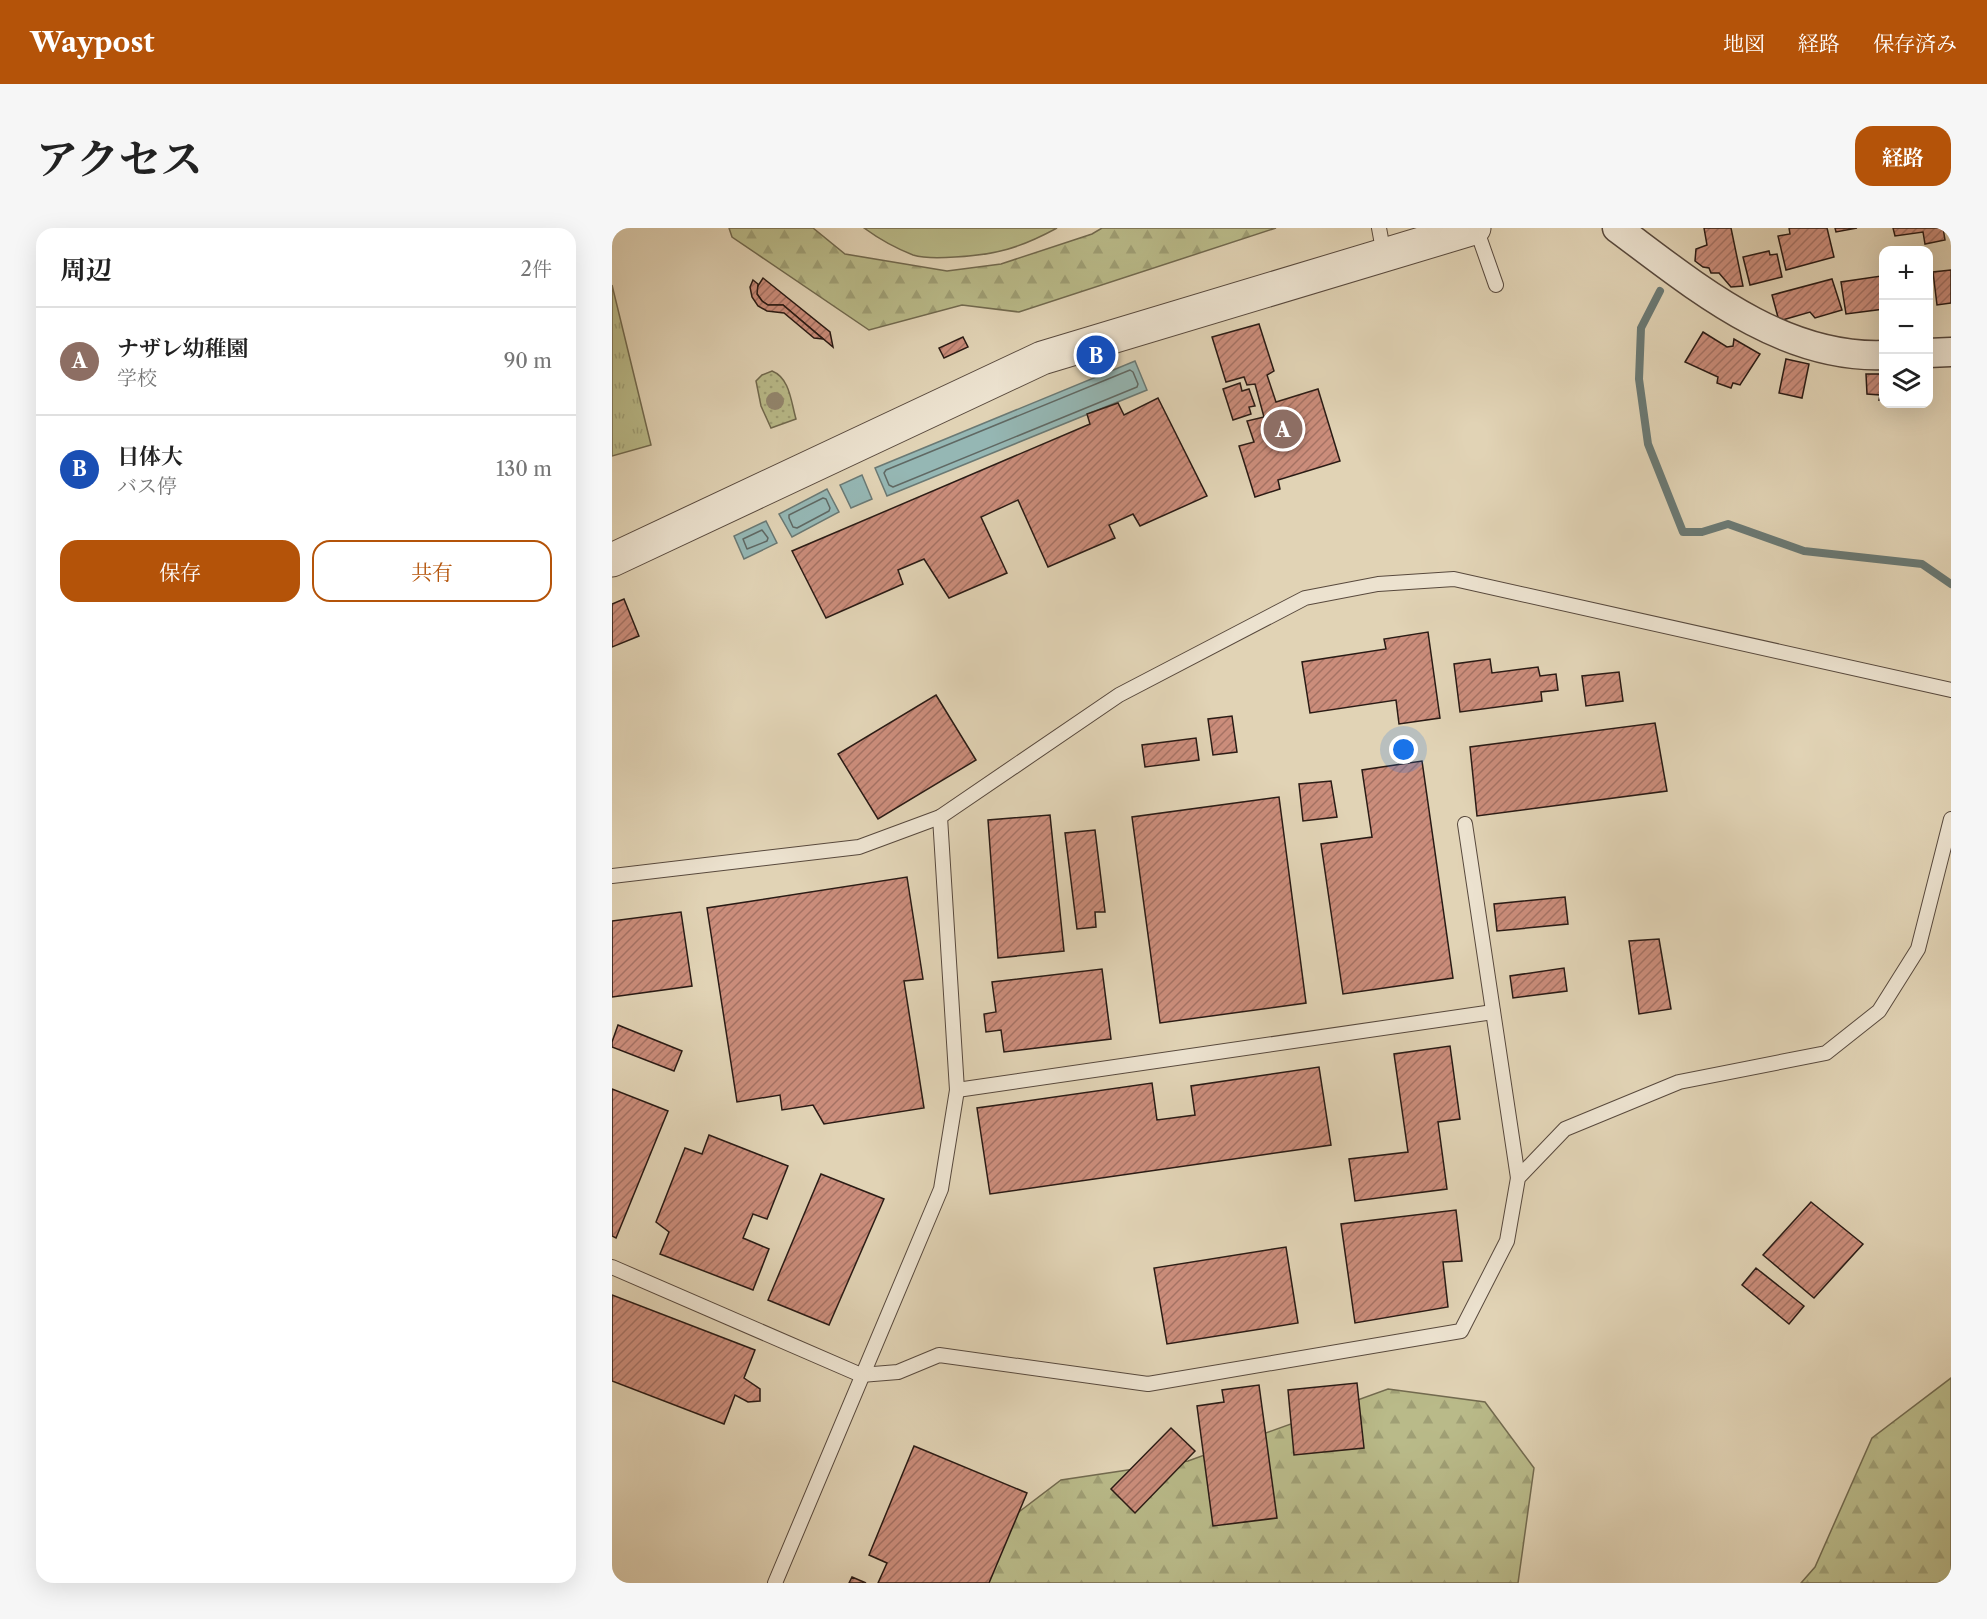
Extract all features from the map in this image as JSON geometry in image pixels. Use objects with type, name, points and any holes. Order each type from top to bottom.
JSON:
[{"type":"street","points":[[612,560],[1041,358],[1382,242],[1475,228]]},
{"type":"street","points":[[1617,228],[1682,276],[1739,313],[1793,341],[1862,356],[1879,355]]},
{"type":"street","points":[[1933,353],[1951,352]]},
{"type":"lane","points":[[1475,228],[1496,285]]},
{"type":"lane","points":[[612,876],[859,847],[940,817],[1119,695],[1305,598],[1378,584],[1454,579],[1951,690]]},
{"type":"lane","points":[[775,1583],[941,1189],[957,1089],[940,817]]},
{"type":"lane","points":[[1518,1178],[1565,1129],[1679,1082],[1826,1053],[1879,1011],[1918,949],[1951,819]]},
{"type":"lane","points":[[612,1267],[861,1375],[898,1372],[939,1355],[1148,1384],[1461,1331],[1507,1241],[1518,1178],[1465,824]]},
{"type":"lane","points":[[957,1089],[1493,1012]]},
{"type":"green space","points":[[729,228],[813,228],[845,254],[947,271],[1001,264],[1092,234],[1102,228],[1276,228],[1019,312],[962,305],[869,330],[732,237]]},
{"type":"green space","points":[[864,228],[1057,228],[1031,241],[996,252],[934,258],[906,252]]},
{"type":"green space","points":[[612,285],[651,445],[612,456]]},
{"type":"green space","points":[[772,371],[783,379],[786,385],[796,419],[771,428],[761,406],[756,381],[762,375]]},
{"type":"green space","points":[[1951,1378],[1951,1583],[1801,1583],[1815,1567],[1872,1438]]},
{"type":"green space","points":[[1388,1389],[1485,1402],[1534,1468],[1518,1583],[968,1583],[995,1530],[1061,1480],[1188,1461]]},
{"type":"water","points":[[1135,361],[1147,390],[887,496],[875,468]]},
{"type":"water","points":[[862,475],[872,499],[851,508],[840,485]]},
{"type":"water","points":[[827,489],[839,512],[792,537],[779,514]]},
{"type":"water","points":[[766,521],[777,543],[744,559],[734,536]]},
{"type":"building","points":[[1704,228],[1731,228],[1743,286],[1731,287],[1719,273],[1711,273],[1709,268],[1695,261],[1696,249],[1707,245]]},
{"type":"building","points":[[1789,228],[1827,228],[1834,257],[1786,270],[1778,236],[1790,234]]},
{"type":"building","points":[[1835,228],[1857,228],[1836,232]]},
{"type":"building","points":[[1893,228],[1943,228],[1945,240],[1925,244],[1923,232],[1895,236]]},
{"type":"building","points":[[1769,251],[1770,255],[1777,254],[1782,277],[1750,285],[1743,257]]},
{"type":"building","points":[[1951,270],[1951,303],[1937,305],[1933,272]]},
{"type":"building","points":[[1879,276],[1879,310],[1846,314],[1841,282]]},
{"type":"building","points":[[763,278],[830,332],[833,347],[783,305],[768,305],[762,301],[756,289]]},
{"type":"building","points":[[1832,279],[1842,310],[1815,318],[1810,312],[1779,321],[1772,295]]},
{"type":"building","points":[[753,280],[758,284],[757,294],[762,301],[768,305],[783,305],[823,339],[814,338],[784,313],[767,311],[758,306],[752,297],[750,287]]},
{"type":"building","points":[[1259,324],[1274,371],[1267,375],[1276,402],[1318,389],[1340,461],[1278,480],[1280,489],[1255,497],[1239,446],[1254,442],[1247,421],[1264,417],[1255,384],[1247,385],[1244,377],[1226,382],[1212,337]]},
{"type":"building","points":[[1703,332],[1727,347],[1733,346],[1734,339],[1760,354],[1740,385],[1733,383],[1731,388],[1717,383],[1718,377],[1685,362]]},
{"type":"building","points":[[963,337],[968,347],[944,358],[939,348]]},
{"type":"building","points":[[1786,359],[1809,364],[1802,398],[1779,393]]},
{"type":"building","points":[[1866,374],[1879,374],[1879,395],[1867,394]]},
{"type":"building","points":[[1240,383],[1242,391],[1249,389],[1255,406],[1249,407],[1251,414],[1233,420],[1223,389]]},
{"type":"building","points":[[1158,398],[1207,496],[1140,526],[1133,514],[1109,525],[1115,538],[1048,567],[1018,500],[981,517],[1007,573],[949,598],[924,559],[898,570],[903,584],[826,618],[792,551],[1090,424],[1087,414],[1118,403],[1124,415]]},
{"type":"building","points":[[624,599],[639,636],[612,647],[612,604]]},
{"type":"building","points":[[1428,632],[1440,718],[1399,724],[1396,700],[1310,713],[1302,662],[1386,649],[1384,639]]},
{"type":"building","points":[[1490,659],[1492,673],[1538,667],[1540,676],[1556,674],[1558,690],[1541,692],[1542,701],[1460,712],[1454,664]]},
{"type":"building","points":[[1619,672],[1623,701],[1586,706],[1582,676]]},
{"type":"building","points":[[936,695],[976,760],[878,819],[838,754]]},
{"type":"building","points":[[1232,716],[1237,752],[1213,755],[1208,719]]},
{"type":"building","points":[[1655,723],[1667,791],[1477,816],[1470,747]]},
{"type":"building","points":[[1196,738],[1199,760],[1145,767],[1142,745]]},
{"type":"building","points":[[1422,761],[1453,978],[1343,994],[1321,844],[1372,837],[1362,770]]},
{"type":"building","points":[[1331,781],[1337,817],[1303,821],[1299,784]]},
{"type":"building","points":[[1279,797],[1306,1003],[1160,1023],[1132,817]]},
{"type":"building","points":[[1050,815],[1064,951],[998,958],[988,820]]},
{"type":"building","points":[[1095,830],[1105,912],[1095,912],[1096,927],[1077,929],[1065,833]]},
{"type":"building","points":[[907,877],[923,979],[904,981],[924,1108],[824,1124],[813,1105],[782,1110],[780,1095],[737,1102],[707,908]]},
{"type":"building","points":[[1565,897],[1568,924],[1497,931],[1494,904]]},
{"type":"building","points":[[681,912],[692,986],[612,997],[612,921]]},
{"type":"building","points":[[1659,939],[1671,1009],[1639,1014],[1629,941]]},
{"type":"building","points":[[1564,968],[1567,991],[1513,998],[1510,976]]},
{"type":"building","points":[[1102,969],[1111,1039],[1004,1052],[1001,1030],[986,1032],[984,1014],[996,1012],[992,982]]},
{"type":"building","points":[[618,1025],[682,1051],[674,1071],[612,1047]]},
{"type":"building","points":[[1450,1046],[1460,1119],[1438,1122],[1447,1189],[1355,1201],[1349,1159],[1408,1152],[1394,1054]]},
{"type":"building","points":[[1319,1067],[1331,1145],[990,1194],[977,1108],[1152,1083],[1157,1120],[1195,1115],[1191,1086]]},
{"type":"building","points":[[612,1089],[668,1111],[616,1238],[612,1236]]},
{"type":"building","points":[[709,1135],[788,1166],[767,1219],[753,1214],[743,1238],[769,1249],[753,1290],[660,1254],[669,1232],[656,1222],[685,1148],[702,1154]]},
{"type":"building","points":[[821,1174],[884,1199],[829,1325],[768,1300]]},
{"type":"building","points":[[1811,1202],[1863,1244],[1814,1298],[1763,1255]]},
{"type":"building","points":[[1456,1210],[1462,1261],[1443,1262],[1448,1307],[1355,1323],[1341,1224]]},
{"type":"building","points":[[1286,1247],[1298,1323],[1167,1344],[1154,1268]]},
{"type":"building","points":[[1756,1268],[1804,1306],[1789,1324],[1742,1285]]},
{"type":"building","points":[[612,1295],[755,1350],[744,1378],[760,1389],[760,1401],[748,1402],[735,1395],[724,1424],[612,1381]]},
{"type":"building","points":[[1357,1383],[1364,1448],[1294,1455],[1288,1390]]},
{"type":"building","points":[[1259,1385],[1277,1518],[1213,1526],[1197,1406],[1224,1402],[1222,1390]]},
{"type":"building","points":[[1171,1428],[1195,1451],[1135,1513],[1111,1489]]},
{"type":"building","points":[[914,1446],[1027,1493],[989,1583],[878,1583],[887,1563],[869,1555]]},
{"type":"building","points":[[852,1577],[866,1583],[849,1583]]},
{"type":"waterway","points":[[1660,291],[1641,328],[1639,379],[1648,444],[1683,532],[1702,532],[1728,524],[1804,551],[1922,564],[1951,584]]},
{"type":"place","name":"日体大","points":[[1096,355]]},
{"type":"place","name":"ナザレ幼稚園","points":[[1283,429]]}]
